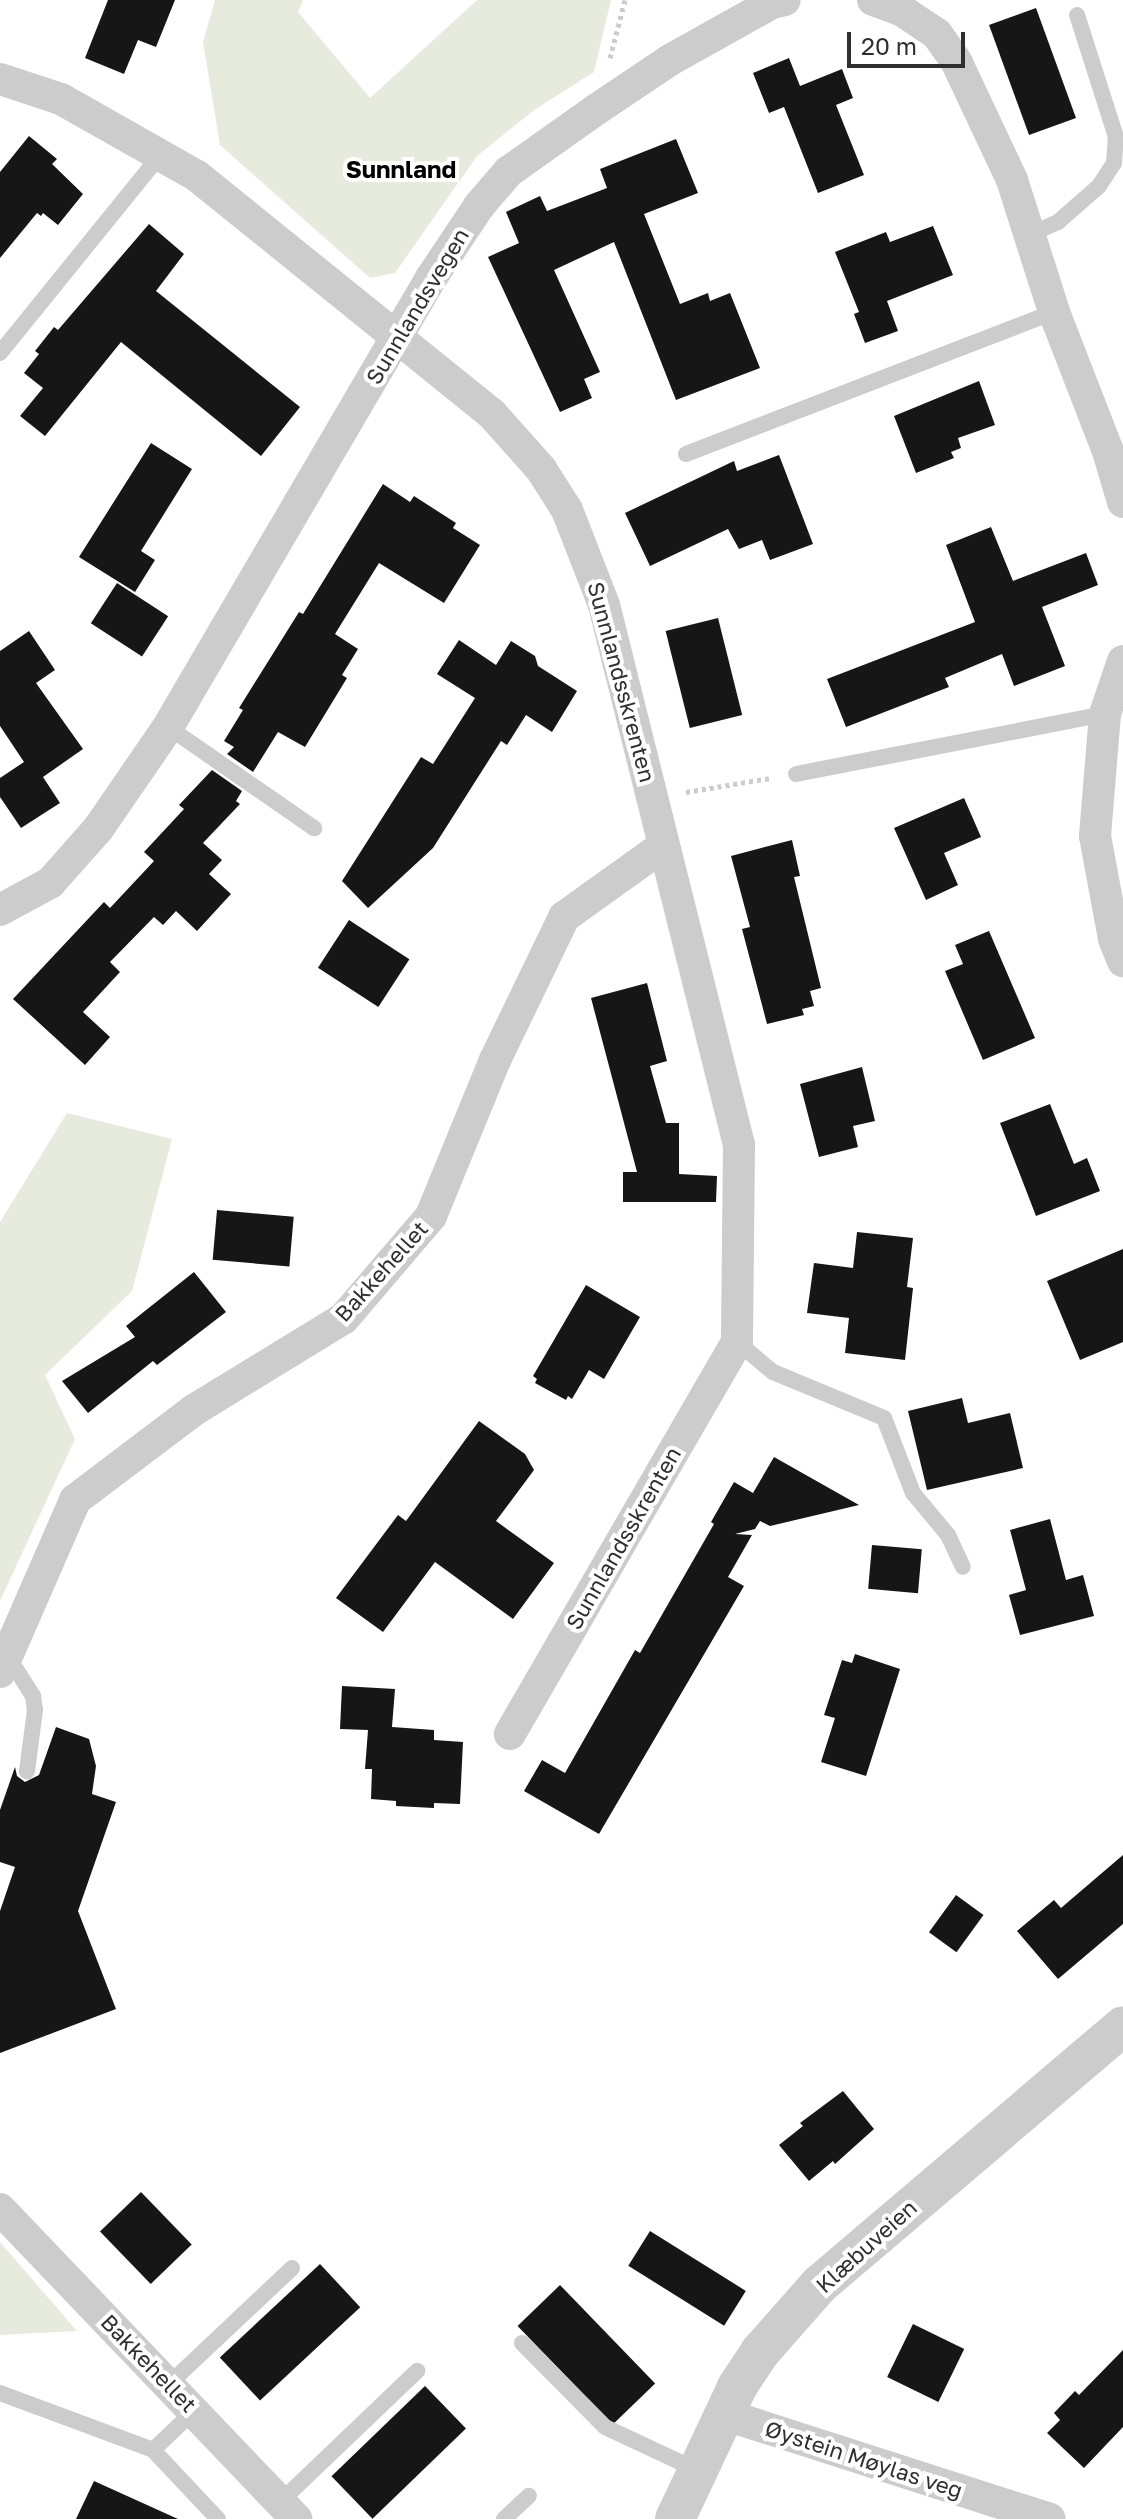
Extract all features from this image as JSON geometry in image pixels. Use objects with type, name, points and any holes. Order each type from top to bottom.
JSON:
[{"type":"street","name":"Sunnlandsvegen","points":[[0,910],[50,883],[98,829],[168,727],[471,218],[508,172],[670,60],[772,3],[785,0]]},
{"type":"street","points":[[873,0],[901,10],[937,34],[957,63],[1012,180],[1054,312],[1123,502]]},
{"type":"street","name":"Sunnlandsskrenten","points":[[0,79],[61,99],[162,153],[197,176],[396,340],[492,414],[541,469],[567,510],[604,605],[739,1145],[737,1342],[510,1734]]},
{"type":"street","points":[[1123,661],[1105,714],[1095,836],[1114,939],[1123,961]]},
{"type":"street","name":"Bakkehellet","points":[[3,1664],[75,1500],[194,1410],[344,1318],[431,1216],[495,1060],[564,917],[663,846]]},
{"type":"street","name":"Klæbuveien","points":[[675,2519],[723,2414],[760,2352],[819,2285],[1123,2026]]},
{"type":"street","name":"Bakkehellet","points":[[0,2209],[288,2511]]},
{"type":"street","name":"Øystein Møylas veg","points":[[723,2414],[1050,2519]]},
{"type":"lane","points":[[1031,234],[1058,222],[1099,186],[1114,163],[1116,137],[1077,15]]},
{"type":"lane","points":[[0,353],[162,153]]},
{"type":"lane","points":[[686,454],[1054,312]]},
{"type":"lane","points":[[796,774],[1105,714]]},
{"type":"lane","points":[[168,727],[314,828]]},
{"type":"lane","points":[[737,1342],[773,1372],[884,1418],[913,1493],[948,1535],[963,1567]]},
{"type":"lane","points":[[3,1664],[33,1696],[35,1710],[27,1771]]},
{"type":"lane","points":[[169,2384],[292,2268]]},
{"type":"lane","points":[[522,2343],[605,2427],[697,2470]]},
{"type":"lane","points":[[288,2511],[417,2371]]},
{"type":"lane","points":[[0,2393],[153,2450],[218,2519]]},
{"type":"lane","points":[[153,2450],[194,2411]]},
{"type":"lane","points":[[504,2519],[529,2496]]},
{"type":"path","points":[[653,797],[796,774]]},
{"type":"shaded area","points":[[215,0],[303,0],[298,12],[370,98],[477,0],[611,0],[594,72],[534,110],[477,156],[395,273],[370,278],[220,145],[203,42]]},
{"type":"shaded area","points":[[67,1113],[172,1139],[132,1291],[45,1375],[75,1439],[0,1601],[0,1222]]},
{"type":"shaded area","points":[[0,2242],[77,2331],[0,2335]]},
{"type":"building","points":[[108,0],[175,0],[156,47],[138,40],[124,74],[85,58]]},
{"type":"building","points":[[1036,8],[1076,118],[1029,135],[989,25]]},
{"type":"building","points":[[789,58],[800,86],[842,69],[853,98],[836,105],[864,175],[818,193],[784,107],[769,113],[753,73]]},
{"type":"building","points":[[29,136],[57,159],[52,164],[83,194],[58,225],[43,213],[41,216],[37,213],[0,258],[0,172]]},
{"type":"building","points":[[676,139],[698,193],[644,214],[680,304],[708,293],[710,301],[730,293],[760,368],[676,400],[614,242],[554,270],[600,372],[584,379],[592,398],[560,412],[488,257],[519,243],[506,212],[540,196],[547,211],[607,188],[600,169]]},
{"type":"building","points":[[149,224],[184,254],[156,291],[300,407],[261,456],[121,342],[45,436],[20,416],[43,388],[24,373],[39,354],[35,351],[54,327],[58,330]]},
{"type":"building","points":[[933,226],[953,275],[887,301],[898,331],[865,343],[854,314],[859,312],[835,252],[886,232],[890,242]]},
{"type":"building","points":[[979,381],[995,425],[958,438],[961,448],[951,452],[954,458],[916,473],[894,416]]},
{"type":"building","points":[[151,443],[192,469],[141,551],[155,560],[135,592],[79,557]]},
{"type":"building","points":[[779,455],[813,544],[770,560],[762,540],[739,549],[728,529],[650,566],[625,513],[734,461],[737,471]]},
{"type":"building","points":[[383,484],[410,502],[414,496],[456,523],[453,528],[480,545],[444,603],[379,563],[335,634],[358,649],[342,675],[347,678],[305,747],[278,732],[253,772],[227,754],[234,747],[224,741],[243,710],[239,708],[299,612],[303,614]]},
{"type":"building","points":[[991,527],[1013,581],[1086,553],[1098,585],[1042,607],[1065,666],[1014,686],[1002,654],[945,678],[949,687],[846,727],[827,679],[975,622],[946,545]]},
{"type":"building","points":[[117,583],[168,616],[142,656],[91,623]]},
{"type":"building","points":[[718,618],[742,715],[690,728],[666,631]]},
{"type":"building","points":[[29,631],[55,670],[36,683],[83,749],[43,777],[60,803],[21,828],[0,797],[0,778],[24,762],[0,726],[0,651]]},
{"type":"building","points":[[459,640],[496,665],[511,641],[535,656],[538,666],[577,691],[552,732],[526,715],[507,745],[501,741],[433,848],[368,908],[342,881],[421,757],[433,764],[475,698],[437,674]]},
{"type":"building","points":[[212,770],[242,791],[236,801],[240,804],[203,843],[222,860],[209,874],[231,894],[197,931],[176,911],[163,925],[154,917],[110,962],[120,972],[83,1012],[110,1037],[85,1065],[13,999],[104,902],[110,908],[154,861],[144,852],[184,809],[179,805]]},
{"type":"building","points":[[964,798],[981,837],[944,853],[958,885],[926,900],[894,828]]},
{"type":"building","points":[[792,840],[800,876],[794,877],[821,988],[810,991],[814,1006],[802,1009],[804,1015],[767,1024],[742,929],[750,927],[731,856]]},
{"type":"building","points":[[349,920],[409,959],[378,1007],[318,968]]},
{"type":"building","points":[[989,931],[1035,1038],[983,1060],[945,971],[963,964],[955,945]]},
{"type":"building","points":[[647,983],[667,1061],[650,1066],[666,1123],[679,1123],[679,1174],[717,1176],[716,1202],[623,1202],[623,1172],[637,1172],[591,998]]},
{"type":"building","points":[[862,1067],[875,1121],[853,1126],[858,1147],[819,1157],[800,1084]]},
{"type":"building","points":[[1050,1104],[1074,1164],[1087,1158],[1100,1191],[1036,1216],[1000,1123]]},
{"type":"building","points":[[217,1210],[294,1217],[289,1267],[213,1260]]},
{"type":"building","points":[[857,1232],[913,1238],[907,1287],[913,1288],[905,1360],[845,1353],[849,1318],[807,1313],[814,1263],[853,1268]]},
{"type":"building","points":[[1123,1249],[1123,1342],[1080,1360],[1047,1281]]},
{"type":"building","points":[[194,1272],[226,1312],[157,1365],[153,1361],[88,1413],[62,1381],[135,1337],[126,1326]]},
{"type":"building","points":[[586,1285],[640,1317],[604,1379],[589,1370],[572,1399],[568,1396],[566,1400],[535,1383],[537,1379],[533,1376]]},
{"type":"building","points":[[962,1398],[968,1423],[1010,1413],[1023,1468],[927,1490],[908,1411]]},
{"type":"building","points":[[479,1421],[525,1454],[534,1470],[496,1521],[554,1563],[513,1619],[435,1562],[383,1632],[336,1598],[398,1515],[406,1521]]},
{"type":"building","points":[[774,1457],[859,1505],[770,1526],[760,1521],[755,1529],[735,1534],[752,1535],[728,1577],[744,1586],[599,1834],[524,1791],[542,1760],[565,1773],[635,1650],[640,1653],[714,1524],[711,1522],[734,1482],[753,1493]]},
{"type":"building","points":[[1050,1519],[1066,1580],[1083,1575],[1094,1616],[1020,1635],[1009,1595],[1026,1590],[1010,1530]]},
{"type":"building","points":[[872,1545],[922,1549],[918,1593],[868,1589]]},
{"type":"building","points":[[855,1654],[900,1669],[866,1776],[821,1762],[835,1718],[824,1715],[842,1660],[852,1663]]},
{"type":"building","points":[[342,1686],[395,1689],[392,1727],[434,1730],[434,1740],[463,1742],[460,1804],[434,1803],[434,1808],[396,1806],[396,1801],[371,1799],[372,1769],[365,1769],[368,1730],[340,1729]]},
{"type":"building","points":[[56,1727],[89,1739],[96,1766],[92,1794],[116,1802],[78,1911],[116,2009],[0,2053],[0,1911],[15,1867],[0,1862],[0,1810],[15,1767],[17,1776],[25,1782],[39,1775]]},
{"type":"building","points":[[1123,1855],[1123,1924],[1058,1979],[1017,1931],[1054,1900],[1061,1908]]},
{"type":"building","points":[[956,1895],[984,1915],[956,1952],[929,1932]]},
{"type":"building","points":[[843,2091],[874,2129],[835,2164],[833,2161],[809,2181],[779,2145],[803,2126],[800,2123]]},
{"type":"building","points":[[141,2192],[192,2245],[151,2284],[100,2232]]},
{"type":"building","points":[[650,2231],[746,2291],[724,2326],[628,2266]]},
{"type":"building","points":[[320,2264],[360,2307],[260,2401],[220,2357]]},
{"type":"building","points":[[560,2285],[655,2384],[613,2425],[518,2326]]},
{"type":"building","points":[[913,2324],[964,2349],[938,2402],[887,2377]]},
{"type":"building","points":[[1123,2350],[1123,2427],[1084,2468],[1047,2433],[1060,2420],[1054,2413],[1075,2391],[1079,2395]]},
{"type":"building","points":[[425,2386],[466,2428],[372,2519],[331,2476]]},
{"type":"building","points":[[94,2481],[178,2519],[76,2519]]},
{"type":"district","name":"Sunnland","points":[[401,169]]}]
